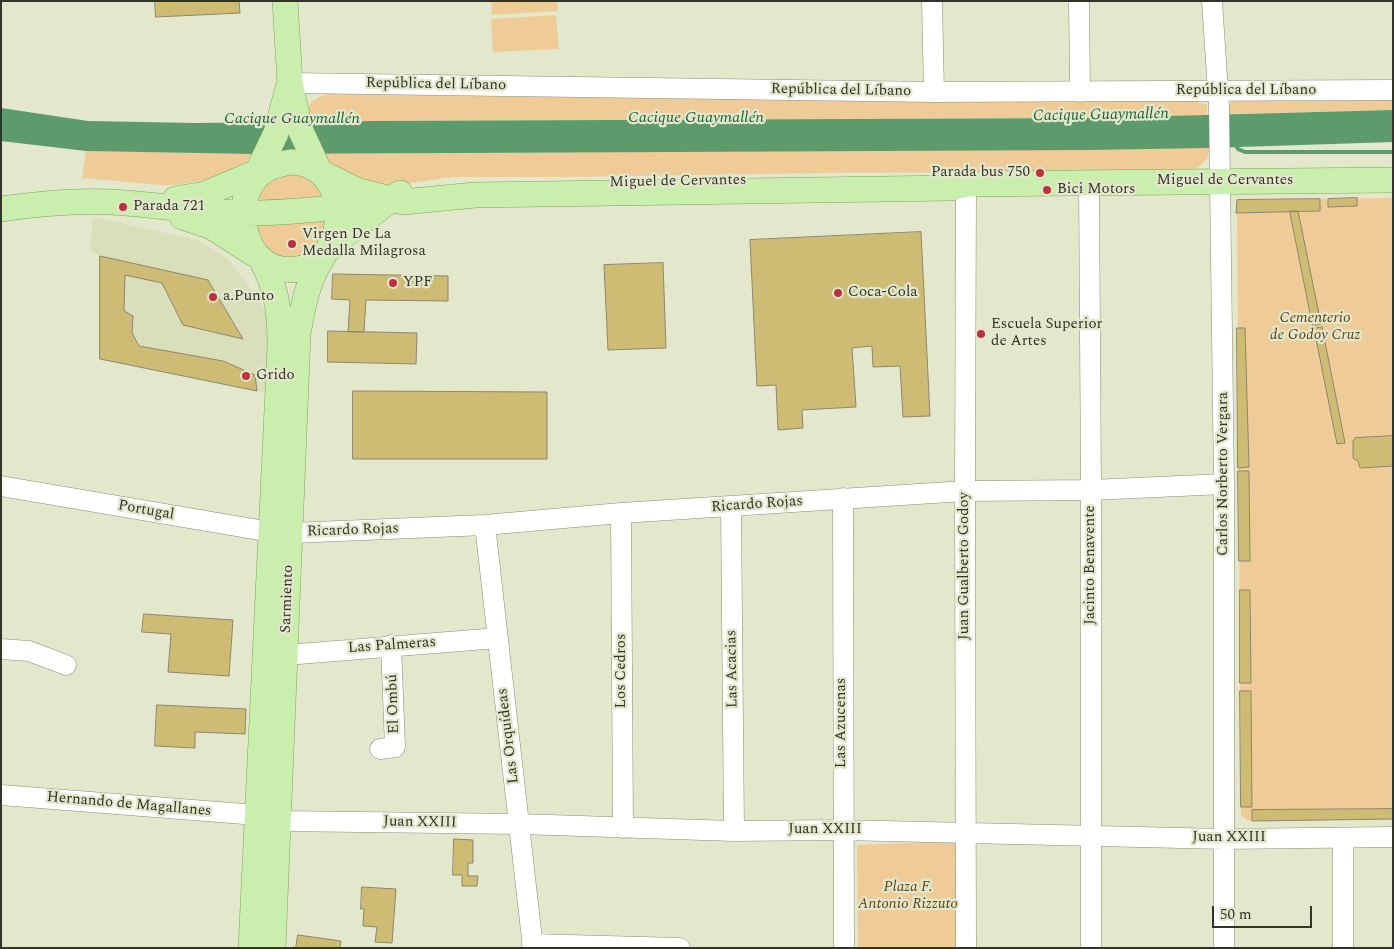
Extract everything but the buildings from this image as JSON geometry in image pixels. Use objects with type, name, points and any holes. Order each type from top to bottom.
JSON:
[{"type":"main road","points":[[244,213],[247,193],[260,168],[289,123],[290,83],[285,1]]},
{"type":"main road","points":[[289,123],[332,189],[338,208],[338,220],[328,250]]},
{"type":"main road","name":"Miguel de Cervantes","points":[[151,204],[160,200],[204,194],[228,185],[260,168],[298,162],[318,166],[356,190],[403,202],[485,195],[951,188],[966,184],[1393,180]]},
{"type":"main road","points":[[328,250],[391,200]]},
{"type":"main road","name":"Miguel de Cervantes","points":[[1,208],[104,201],[244,213],[338,208],[391,200]]},
{"type":"main road","name":"Miguel de Cervantes","points":[[151,204],[158,211],[198,221],[212,227],[259,258],[282,270],[298,269],[314,263],[328,250]]},
{"type":"main road","name":"Sarmiento","points":[[244,213],[247,234],[273,284],[280,316],[281,533],[286,655],[251,948]]},
{"type":"main road","name":"Sarmiento","points":[[273,948],[268,818],[281,533],[302,306],[315,270],[328,250]]},
{"type":"street","points":[[932,1],[934,92]]},
{"type":"street","points":[[1079,1],[1080,92]]},
{"type":"street","name":"Carlos Norberto Vergara","points":[[1212,1],[1219,115],[1224,484],[1224,948]]},
{"type":"street","name":"República del Líbano","points":[[290,83],[934,92],[1393,90]]},
{"type":"street","name":"Jacinto Benavente","points":[[1089,182],[1091,948]]},
{"type":"street","name":"Juan Gualberto Godoy","points":[[966,184],[966,948]]},
{"type":"street","name":"Ricardo Rojas","points":[[281,533],[485,525],[843,498],[965,491],[1091,490],[1224,484]]},
{"type":"street","name":"Portugal","points":[[1,486],[281,533]]},
{"type":"street","name":"Las Azucenas","points":[[843,498],[842,830],[844,948]]},
{"type":"street","name":"Las Acacias","points":[[731,507],[734,831]]},
{"type":"street","name":"Los Cedros","points":[[621,514],[623,828]]},
{"type":"street","name":"Las Orquídeas","points":[[485,525],[533,946]]},
{"type":"street","name":"Las Palmeras","points":[[286,655],[391,645],[498,638]]},
{"type":"street","name":"El Ombú","points":[[380,749],[395,747],[391,645]]},
{"type":"street","points":[[1,649],[29,651],[66,665]]},
{"type":"street","name":"Hernando de Magallanes","points":[[1,795],[268,818]]},
{"type":"street","name":"Juan XXIII","points":[[268,818],[734,831],[842,830],[1224,839],[1393,837]]},
{"type":"street","points":[[1342,838],[1343,948]]},
{"type":"street","points":[[533,946],[680,948]]},
{"type":"shaded area","points":[[1,108],[88,121],[196,123],[1092,118],[1393,110],[1393,142],[1088,150],[253,154],[86,151],[1,141]]},
{"type":"shaded area","points":[[93,217],[197,240],[228,259],[270,318],[269,393],[100,359],[100,256],[90,251]]},
{"type":"green space","points":[[491,1],[557,1],[558,11],[492,15]]},
{"type":"green space","points":[[556,15],[559,49],[493,52],[491,19]]},
{"type":"green space","points":[[331,94],[835,101],[1194,101],[1207,105],[1207,115],[1092,118],[372,121],[305,123],[307,111],[311,103]]},
{"type":"green space","points":[[1249,99],[1308,101],[1393,100],[1393,110],[1227,114],[1231,103]]},
{"type":"green space","points":[[1209,148],[1206,160],[1190,171],[451,177],[392,186],[372,183],[344,172],[320,154]]},
{"type":"green space","points":[[86,151],[254,154],[242,166],[206,180],[175,185],[161,185],[82,178]]},
{"type":"green space","points":[[296,169],[327,196],[254,204],[271,177]]},
{"type":"green space","name":"Cementerio de Godoy Cruz","points":[[1393,198],[1393,819],[1248,821],[1241,815],[1237,200]]},
{"type":"green space","points":[[330,216],[316,255],[275,260],[252,226]]},
{"type":"green space","name":"Plaza F. Antonio Rizzuto","points":[[957,841],[959,948],[858,948],[857,845]]},
{"type":"waterway","points":[[1235,144],[1238,149],[1245,152],[1393,152]]},
{"type":"place","name":"Parada bus 750","points":[[1040,173]]},
{"type":"place","name":"Bici Motors","points":[[1047,190]]},
{"type":"place","name":"Parada 721","points":[[123,207]]},
{"type":"place","name":"Virgen De La Medalla Milagrosa","points":[[292,244]]},
{"type":"place","name":"YPF","points":[[393,283]]},
{"type":"place","name":"Coca-Cola","points":[[838,293]]},
{"type":"place","name":"a.Punto","points":[[213,297]]},
{"type":"place","name":"Escuela Superior de Artes","points":[[981,334]]},
{"type":"place","name":"Grido","points":[[246,376]]},
{"type":"water label","name":"Cacique Guaymallén","points":[[1101,116]]},
{"type":"water label","name":"Cacique Guaymallén","points":[[696,119]]},
{"type":"water label","name":"Cacique Guaymallén","points":[[292,120]]}]
